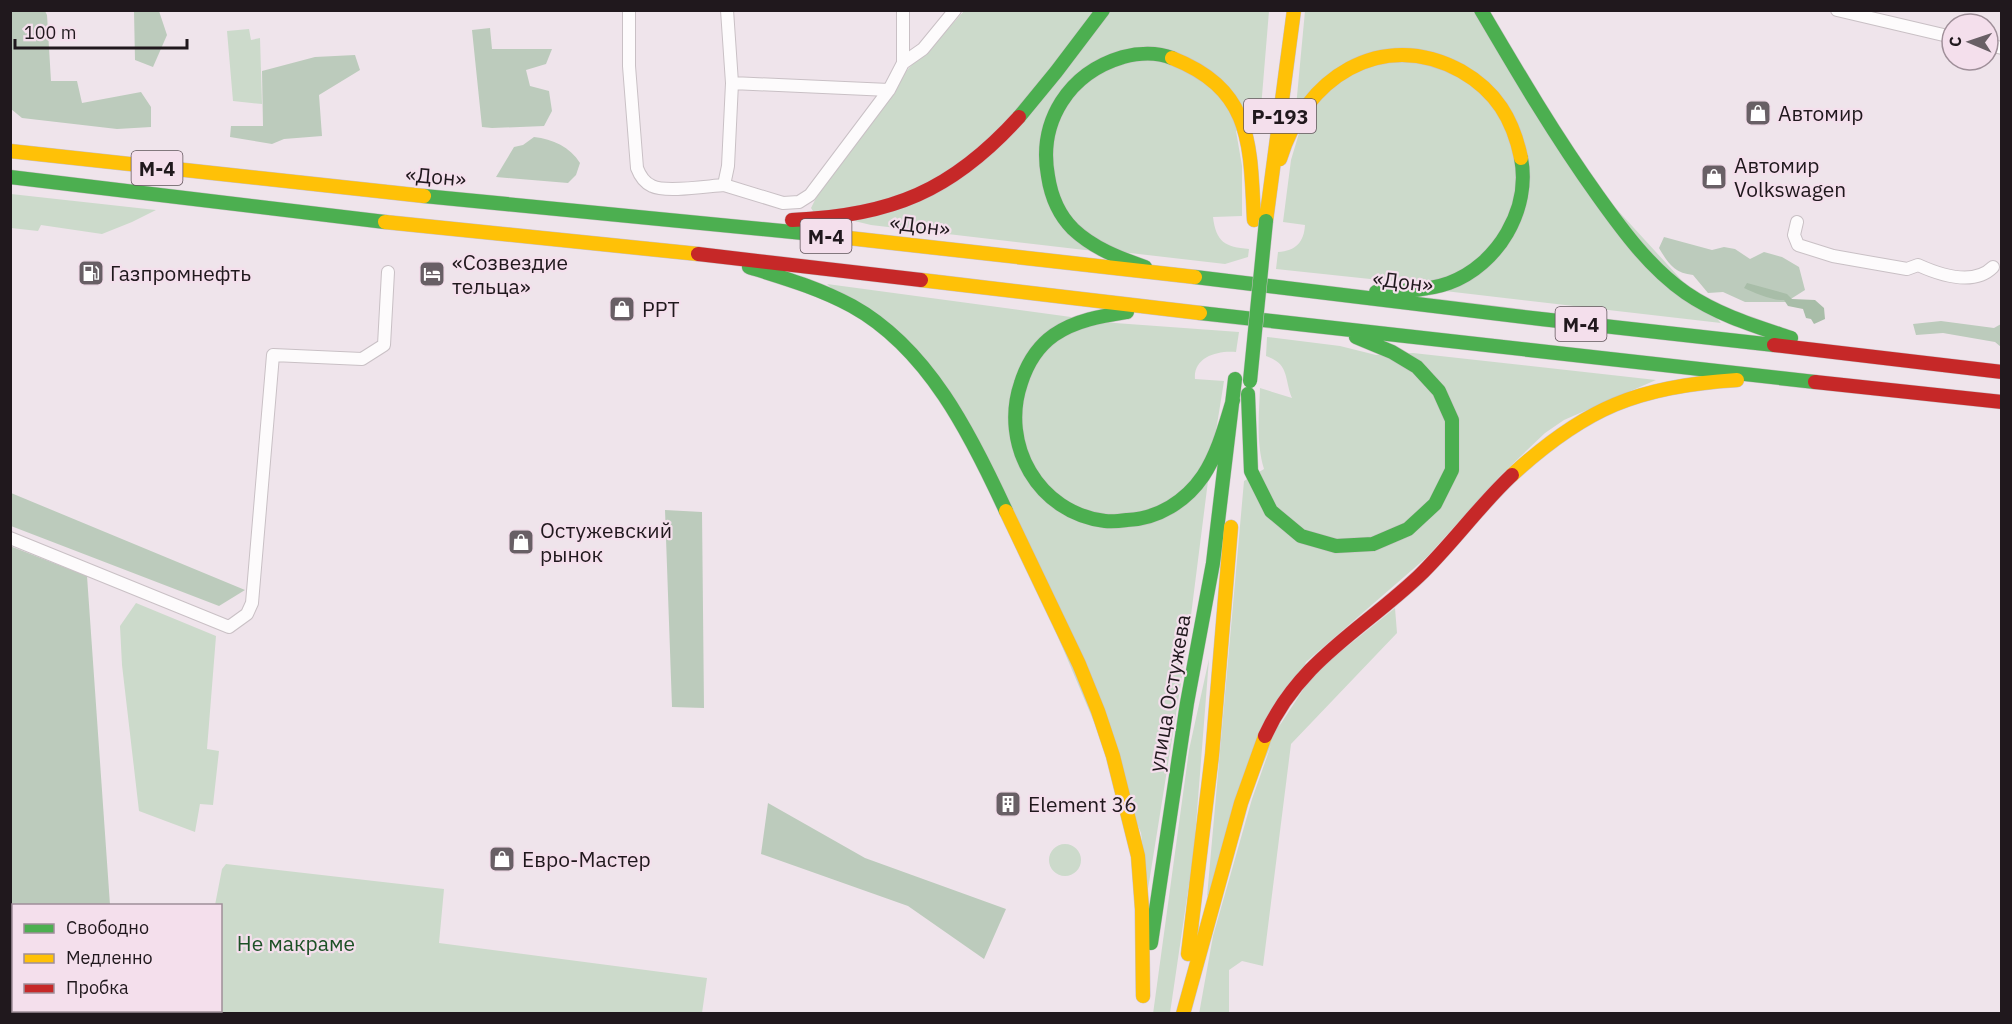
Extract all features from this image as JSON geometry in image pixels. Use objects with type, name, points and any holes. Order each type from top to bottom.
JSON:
[{"type":"main road","points":[[735,225],[782,220],[830,219],[878,210],[917,196],[951,178],[979,158],[1021,116],[1103,10]]},
{"type":"main road","name":"Р-193","points":[[1240,333],[1294,10]]},
{"type":"main road","points":[[1481,10],[1573,162],[1632,243],[1658,271],[1687,293],[1715,309],[1823,350]]},
{"type":"main road","points":[[1167,275],[1127,261],[1084,239],[1064,219],[1050,188],[1045,167],[1044,147],[1050,122],[1069,91],[1087,73],[1099,65],[1128,55],[1160,54],[1189,64],[1214,81],[1230,100],[1245,129],[1260,220]]},
{"type":"main road","points":[[1260,220],[1289,134],[1305,106],[1336,75],[1387,55],[1412,55],[1436,59],[1459,68],[1486,87],[1505,108],[1519,142],[1523,168],[1522,194],[1518,209],[1500,245],[1472,271],[1444,285],[1416,290],[1340,295]]},
{"type":"main road","name":"Р-193","points":[[1249,387],[1262,151]]},
{"type":"main road","name":"«Дон»","points":[[10,152],[403,194],[735,225],[1823,350]]},
{"type":"main road","name":"М-4","points":[[10,177],[379,222],[717,256],[1162,309],[2001,402]]},
{"type":"main road","points":[[717,256],[821,290],[866,315],[892,335],[921,364],[959,419],[1070,646],[1094,698],[1108,738],[1137,856],[1143,939],[1143,996]]},
{"type":"main road","points":[[1162,309],[1127,312],[1086,320],[1069,326],[1042,345],[1021,379],[1013,408],[1013,428],[1017,448],[1030,475],[1051,498],[1073,512],[1093,519],[1120,522],[1157,515],[1181,500],[1203,476],[1221,439],[1233,400]]},
{"type":"main road","points":[[1249,387],[1251,471],[1254,483],[1266,505],[1284,525],[1313,541],[1340,547],[1381,542],[1407,530],[1441,495],[1450,476],[1455,459],[1455,440],[1447,407],[1433,383],[1414,365],[1338,329]]},
{"type":"main road","name":"М-4","points":[[1823,350],[2001,372]]},
{"type":"main road","name":"улица Остужева","points":[[1141,1014],[1187,703],[1213,563],[1236,373]]},
{"type":"main road","points":[[1182,1014],[1239,807],[1257,756],[1279,710],[1298,682],[1321,656],[1411,583],[1511,476],[1544,445],[1594,411],[1643,392],[1719,380],[1788,379]]},
{"type":"main road","name":"улица Остужева","points":[[1182,1014],[1215,727],[1221,621],[1230,536],[1249,387]]},
{"type":"street","points":[[629,10],[628,66],[634,146],[640,175],[653,187],[687,188],[724,185],[774,202],[799,202],[810,195],[889,90],[903,63],[903,10]]},
{"type":"street","points":[[724,185],[728,166],[732,83],[727,10]]},
{"type":"street","points":[[903,63],[923,49],[955,10]]},
{"type":"street","points":[[1837,10],[1940,34]]},
{"type":"street","points":[[732,83],[889,90]]},
{"type":"street","points":[[1797,222],[1794,235],[1798,245],[1833,256],[1906,269],[1918,265],[1930,271],[1959,277],[1975,276],[1993,267]]},
{"type":"street","points":[[10,538],[229,627],[247,614],[252,603],[273,355],[363,359],[384,345],[388,272]]},
{"type":"green space","points":[[964,11],[1269,11],[1260,120],[1236,131],[1242,166],[1242,216],[1213,217],[1219,238],[1228,245],[1249,249],[1248,257],[1225,264],[1085,250],[871,225],[813,211],[811,208],[817,196],[900,78]]},
{"type":"green space","points":[[1305,11],[1473,11],[1556,143],[1721,323],[1445,291],[1423,281],[1389,281],[1276,269],[1278,252],[1290,250],[1301,241],[1305,225],[1283,222],[1291,160],[1299,133],[1296,107]]},
{"type":"green space","points":[[249,29],[251,40],[260,38],[262,104],[233,101],[227,31]]},
{"type":"green space","points":[[11,194],[156,210],[102,234],[41,225],[38,231],[11,228]]},
{"type":"green space","points":[[827,284],[1115,323],[1239,332],[1236,352],[1222,352],[1208,356],[1202,360],[1195,371],[1195,379],[1224,381],[1208,481],[1188,639],[1148,889],[1141,833],[962,410]]},
{"type":"green space","points":[[1267,337],[1340,346],[1376,355],[1413,353],[1656,380],[1564,420],[1545,433],[1500,476],[1427,557],[1306,662],[1207,897],[1244,481],[1264,469],[1259,439],[1260,388],[1292,398],[1283,368],[1274,359],[1266,356]]},
{"type":"green space","points":[[136,603],[216,636],[207,749],[219,751],[213,805],[200,804],[195,832],[139,811],[122,665],[120,626]]},
{"type":"green space","points":[[1395,608],[1397,633],[1291,744],[1263,966],[1242,961],[1229,970],[1229,1013],[1199,1014],[1213,936],[1252,799],[1276,731],[1314,673]]},
{"type":"green space","points":[[1209,659],[1194,850],[1170,1013],[1153,1014],[1189,750]]},
{"type":"green space","points":[[1065,844],[1076,849],[1081,860],[1076,871],[1065,876],[1054,871],[1049,860],[1054,849]]},
{"type":"green space","name":"Не макраме","points":[[226,864],[444,889],[439,943],[707,978],[702,1013],[196,1013],[222,1012],[222,904],[215,904],[222,869]]},
{"type":"shaded area","points":[[10,11],[45,11],[51,81],[77,81],[82,103],[141,92],[151,107],[151,127],[117,129],[22,118],[11,109]]},
{"type":"shaded area","points":[[134,11],[159,11],[167,35],[153,67],[135,60]]},
{"type":"shaded area","points":[[490,28],[492,49],[552,49],[546,64],[526,70],[530,86],[549,91],[552,111],[544,126],[482,127],[472,30]]},
{"type":"shaded area","points":[[355,55],[360,70],[319,95],[322,136],[284,139],[272,144],[230,137],[231,126],[263,126],[262,71],[315,57]]},
{"type":"shaded area","points":[[534,137],[560,145],[576,157],[580,163],[576,175],[568,183],[496,177],[514,147],[523,145]]},
{"type":"shaded area","points":[[1664,237],[1712,250],[1724,247],[1735,249],[1750,259],[1764,252],[1782,257],[1799,267],[1805,290],[1786,302],[1745,302],[1723,292],[1708,293],[1693,275],[1676,270],[1669,263],[1659,248]]},
{"type":"shaded area","points":[[1747,283],[1787,294],[1792,299],[1815,300],[1824,308],[1825,319],[1814,324],[1811,319],[1806,318],[1803,309],[1788,306],[1784,300],[1770,298],[1748,290],[1744,288]]},
{"type":"shaded area","points":[[1941,321],[1994,328],[2001,324],[2001,347],[1995,342],[1943,333],[1916,335],[1913,324]]},
{"type":"shaded area","points":[[10,493],[245,590],[219,606],[11,526]]},
{"type":"shaded area","points":[[665,510],[702,512],[704,708],[672,707]]},
{"type":"shaded area","points":[[10,546],[87,576],[110,904],[12,904],[12,1012],[118,1012],[11,1013]]},
{"type":"shaded area","points":[[768,803],[865,858],[1006,909],[984,959],[908,906],[761,854]]},
{"type":"traffic: fast","points":[[1019,117],[1103,10]]},
{"type":"traffic: fast","points":[[1481,10],[1567,150],[1617,222],[1649,261],[1673,283],[1698,301],[1737,319],[1791,338]]},
{"type":"traffic: fast","points":[[1145,267],[1098,247],[1081,236],[1063,217],[1053,198],[1049,183],[1046,156],[1048,136],[1053,118],[1073,87],[1104,64],[1123,57],[1141,54],[1172,58]]},
{"type":"traffic: fast","points":[[1376,292],[1440,286],[1467,275],[1482,263],[1496,249],[1516,215],[1523,177],[1521,158]]},
{"type":"traffic: fast","points":[[10,177],[385,222]]},
{"type":"traffic: fast","points":[[424,196],[813,234]]},
{"type":"traffic: fast","points":[[1250,381],[1266,221]]},
{"type":"traffic: fast","points":[[749,267],[801,284],[852,306],[879,324],[903,345],[925,369],[962,424],[1006,511]]},
{"type":"traffic: fast","points":[[1195,277],[1774,345]]},
{"type":"traffic: fast","points":[[1127,312],[1080,322],[1054,335],[1033,356],[1021,383],[1016,406],[1016,429],[1021,451],[1030,472],[1043,490],[1061,505],[1081,515],[1110,521],[1150,516],[1180,501],[1203,476],[1213,458],[1233,400]]},
{"type":"traffic: fast","points":[[1200,313],[1815,382]]},
{"type":"traffic: fast","points":[[1248,394],[1251,471],[1271,511],[1301,536],[1336,546],[1373,544],[1408,529],[1435,504],[1452,470],[1452,420],[1439,391],[1417,367],[1392,352],[1356,337]]},
{"type":"traffic: fast","points":[[1151,943],[1187,703],[1213,563],[1235,379]]},
{"type":"traffic: slow","points":[[1266,221],[1294,10]]},
{"type":"traffic: slow","points":[[1280,159],[1291,130],[1307,105],[1327,84],[1350,68],[1375,58],[1402,55],[1431,59],[1461,71],[1484,88],[1501,107],[1508,119],[1521,158]]},
{"type":"traffic: slow","points":[[1172,58],[1199,71],[1218,86],[1232,103],[1242,122],[1251,167],[1254,220]]},
{"type":"traffic: slow","points":[[10,151],[424,196]]},
{"type":"traffic: slow","points":[[385,222],[698,254]]},
{"type":"traffic: slow","points":[[813,234],[1195,277]]},
{"type":"traffic: slow","points":[[921,280],[1200,313]]},
{"type":"traffic: slow","points":[[1512,475],[1564,433],[1589,417],[1615,405],[1670,388],[1737,380]]},
{"type":"traffic: slow","points":[[1006,511],[1079,664],[1113,756],[1138,856],[1142,909],[1143,996]]},
{"type":"traffic: slow","points":[[1188,954],[1212,755],[1231,527]]},
{"type":"traffic: slow","points":[[1183,1014],[1241,803],[1265,736]]},
{"type":"traffic: jam","points":[[792,220],[860,213],[918,195],[969,164],[994,143],[1019,117]]},
{"type":"traffic: jam","points":[[698,254],[921,280]]},
{"type":"traffic: jam","points":[[1774,345],[2002,372]]},
{"type":"traffic: jam","points":[[1815,382],[2002,402]]},
{"type":"traffic: jam","points":[[1265,736],[1295,687],[1333,648],[1419,576],[1512,475]]},
{"type":"place","name":"Автомир","points":[[1758,113]]},
{"type":"place","name":"Автомир Volkswagen","points":[[1714,177]]},
{"type":"place","name":"Газпромнефть","points":[[91,273]]},
{"type":"place","name":"«Созвездие тельца»","points":[[432,274]]},
{"type":"place","name":"РРТ","points":[[622,309]]},
{"type":"place","name":"Остужевский рынок","points":[[521,542]]},
{"type":"place","name":"Element 36","points":[[1008,804]]},
{"type":"place","name":"Евро-Мастер","points":[[502,859]]}]
